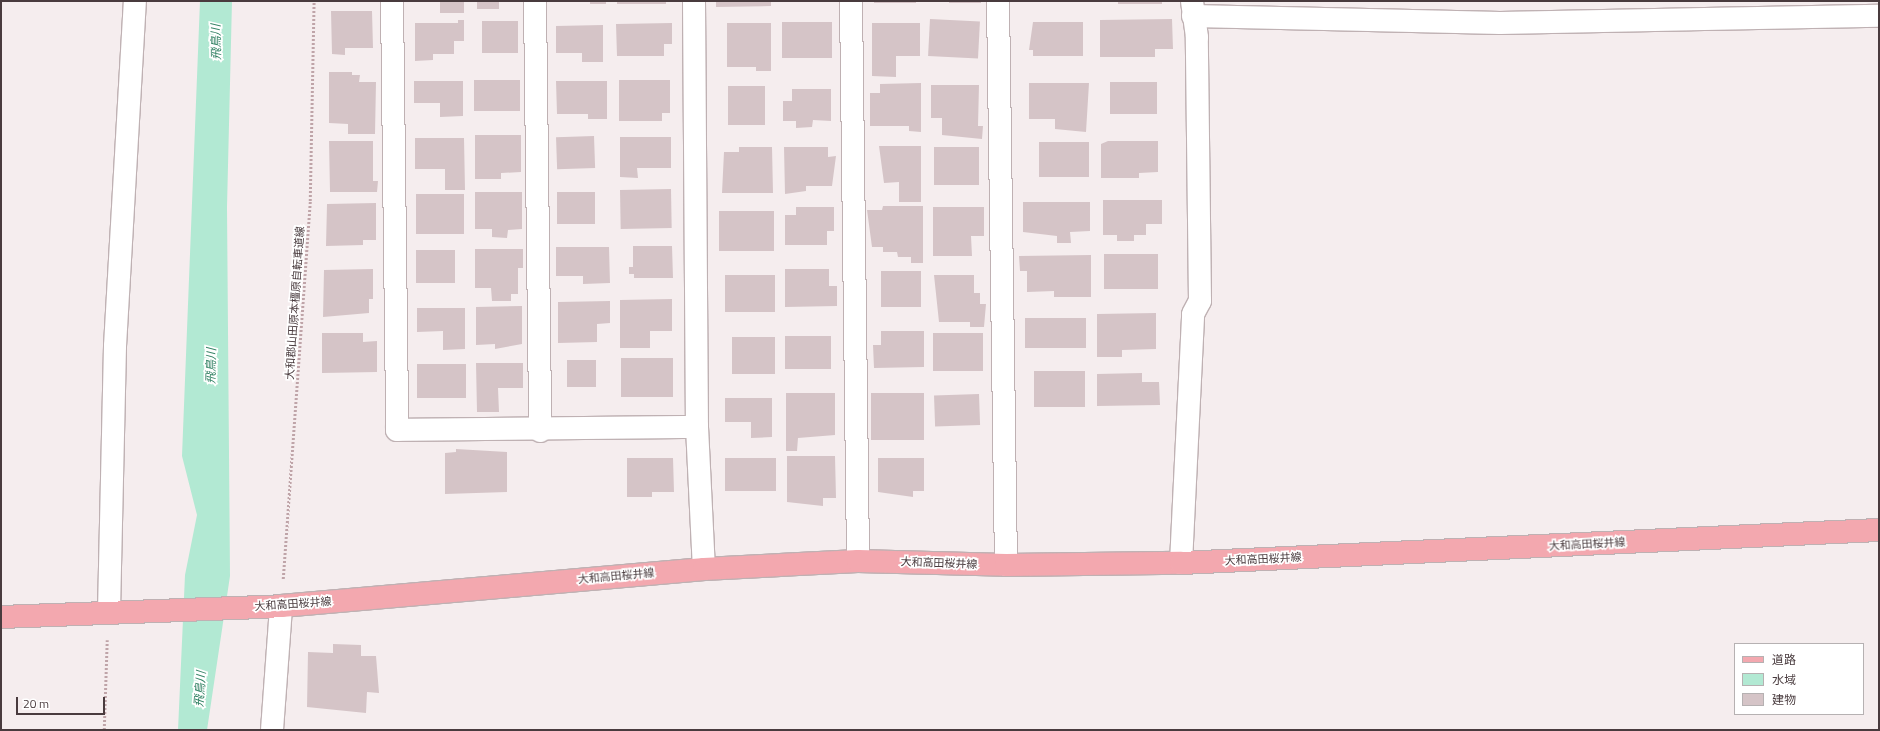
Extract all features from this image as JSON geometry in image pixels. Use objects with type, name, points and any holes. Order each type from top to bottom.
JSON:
[{"type":"main road","name":"大和高田桜井線","points":[[1,617],[118,611],[273,606],[704,569],[858,561],[1006,565],[1181,563],[1879,530]]},
{"type":"street","points":[[118,611],[115,346],[135,1]]},
{"type":"street","points":[[392,1],[397,430],[540,431],[697,427]]},
{"type":"street","points":[[535,1],[540,431]]},
{"type":"street","points":[[694,1],[697,427],[704,569]]},
{"type":"street","points":[[851,1],[858,561]]},
{"type":"street","points":[[998,1],[1006,565]]},
{"type":"street","points":[[1181,563],[1192,314],[1200,301],[1197,37],[1192,8],[1500,23],[1879,16]]},
{"type":"street","points":[[272,730],[273,606]]},
{"type":"path","name":"大和郡山田原本橿原自転車道線","points":[[273,606],[310,201],[314,1]]},
{"type":"path","points":[[104,730],[118,611]]},
{"type":"water","name":"飛鳥川","points":[[200,1],[232,1],[227,207],[230,576],[207,730],[178,730],[185,575],[197,515],[182,456]]},
{"type":"building","points":[[440,1],[464,1],[464,13],[440,13]]},
{"type":"building","points":[[477,1],[499,1],[499,9],[477,9]]},
{"type":"building","points":[[590,1],[606,1],[606,4],[590,4]]},
{"type":"building","points":[[617,1],[666,1],[666,4],[617,4]]},
{"type":"building","points":[[716,1],[771,1],[771,6],[716,7]]},
{"type":"building","points":[[874,1],[916,1],[916,3],[874,3]]},
{"type":"building","points":[[949,1],[981,1],[981,3],[949,3]]},
{"type":"building","points":[[1118,1],[1162,1],[1162,4],[1118,4]]},
{"type":"building","points":[[331,11],[372,11],[373,48],[345,48],[345,55],[332,54]]},
{"type":"building","points":[[930,19],[980,22],[978,59],[928,56]]},
{"type":"building","points":[[1172,19],[1173,49],[1155,49],[1155,57],[1100,57],[1100,20]]},
{"type":"building","points":[[458,20],[464,20],[464,41],[454,41],[454,54],[433,54],[433,60],[415,61],[415,23],[458,23]]},
{"type":"building","points":[[482,21],[518,21],[518,53],[482,53]]},
{"type":"building","points":[[782,22],[832,22],[832,58],[782,58]]},
{"type":"building","points":[[1033,22],[1083,22],[1083,56],[1033,56],[1033,50],[1029,50]]},
{"type":"building","points":[[672,23],[672,44],[664,44],[664,56],[617,56],[616,24]]},
{"type":"building","points":[[727,23],[771,23],[771,71],[756,71],[756,67],[727,67]]},
{"type":"building","points":[[872,23],[920,23],[920,56],[896,56],[896,77],[872,76]]},
{"type":"building","points":[[603,25],[603,62],[582,62],[582,53],[556,53],[556,26]]},
{"type":"building","points":[[329,72],[352,72],[352,75],[360,75],[359,82],[376,82],[375,134],[348,134],[348,124],[329,123]]},
{"type":"building","points":[[474,80],[520,80],[520,111],[474,111]]},
{"type":"building","points":[[619,80],[670,80],[670,113],[662,113],[662,121],[619,121]]},
{"type":"building","points":[[414,81],[463,81],[463,116],[440,117],[440,103],[414,103]]},
{"type":"building","points":[[556,81],[607,81],[607,119],[588,119],[588,114],[557,114]]},
{"type":"building","points":[[1110,82],[1157,82],[1157,114],[1110,114]]},
{"type":"building","points":[[921,83],[921,132],[909,131],[909,126],[870,126],[870,93],[880,93],[880,84]]},
{"type":"building","points":[[1029,83],[1089,83],[1086,132],[1055,129],[1055,119],[1029,119]]},
{"type":"building","points":[[931,85],[979,85],[978,126],[983,126],[982,139],[942,135],[942,118],[931,118]]},
{"type":"building","points":[[728,86],[765,86],[765,125],[728,125]]},
{"type":"building","points":[[792,89],[831,89],[831,121],[813,120],[812,127],[796,128],[796,121],[783,121],[783,101],[792,101]]},
{"type":"building","points":[[475,135],[521,135],[521,172],[501,173],[501,179],[475,179]]},
{"type":"building","points":[[594,136],[595,168],[557,169],[556,137]]},
{"type":"building","points":[[620,137],[671,137],[671,168],[637,168],[638,178],[620,177]]},
{"type":"building","points":[[415,138],[464,138],[465,190],[445,190],[445,169],[415,169]]},
{"type":"building","points":[[329,141],[373,141],[373,181],[378,181],[377,192],[330,192]]},
{"type":"building","points":[[1108,141],[1158,141],[1158,172],[1139,173],[1139,178],[1101,178],[1101,144]]},
{"type":"building","points":[[1039,142],[1089,142],[1089,177],[1039,177]]},
{"type":"building","points":[[879,146],[921,146],[921,202],[899,202],[899,182],[884,183]]},
{"type":"building","points":[[739,147],[772,147],[773,193],[722,193],[724,152],[739,152]]},
{"type":"building","points":[[784,147],[828,147],[828,157],[836,156],[832,186],[806,186],[806,191],[785,194]]},
{"type":"building","points":[[934,147],[979,147],[979,185],[934,185]]},
{"type":"building","points":[[671,189],[672,228],[621,229],[620,190]]},
{"type":"building","points":[[475,192],[522,192],[522,229],[508,230],[507,238],[492,237],[492,229],[475,229]]},
{"type":"building","points":[[557,192],[595,192],[595,224],[557,224]]},
{"type":"building","points":[[416,194],[464,194],[464,234],[416,234]]},
{"type":"building","points":[[1103,200],[1162,200],[1162,224],[1146,224],[1146,235],[1134,235],[1134,241],[1117,241],[1117,235],[1103,235]]},
{"type":"building","points":[[1023,202],[1090,202],[1090,231],[1070,232],[1071,243],[1057,243],[1057,236],[1023,232]]},
{"type":"building","points":[[376,203],[376,240],[363,240],[363,245],[326,246],[327,204]]},
{"type":"building","points":[[883,206],[923,206],[923,263],[911,263],[911,257],[898,257],[897,252],[883,252],[883,247],[872,247],[867,210],[882,210]]},
{"type":"building","points":[[796,207],[834,207],[834,231],[827,231],[827,245],[785,245],[785,215],[796,215]]},
{"type":"building","points":[[933,207],[984,207],[984,236],[971,236],[972,256],[933,256]]},
{"type":"building","points":[[719,211],[774,211],[774,251],[719,251]]},
{"type":"building","points":[[633,246],[672,246],[673,278],[634,278],[634,274],[629,274],[629,267],[633,267]]},
{"type":"building","points":[[556,247],[609,247],[610,283],[583,284],[583,276],[556,276]]},
{"type":"building","points":[[475,249],[523,249],[523,268],[518,268],[518,294],[511,294],[511,301],[492,301],[491,288],[475,288]]},
{"type":"building","points":[[416,250],[455,250],[455,283],[416,283]]},
{"type":"building","points":[[1104,254],[1158,254],[1158,289],[1104,289]]},
{"type":"building","points":[[1091,255],[1091,297],[1054,297],[1054,291],[1027,292],[1027,271],[1020,271],[1019,256]]},
{"type":"building","points":[[373,269],[373,299],[369,299],[369,313],[323,317],[324,270]]},
{"type":"building","points":[[785,269],[829,269],[829,286],[837,286],[837,306],[785,307]]},
{"type":"building","points":[[881,271],[921,271],[921,307],[881,307]]},
{"type":"building","points":[[725,275],[775,275],[775,312],[725,312]]},
{"type":"building","points":[[934,275],[974,275],[974,293],[980,293],[980,304],[986,304],[984,327],[970,327],[970,322],[939,322]]},
{"type":"building","points":[[672,299],[672,331],[650,331],[650,348],[620,348],[620,300]]},
{"type":"building","points":[[610,301],[610,323],[597,324],[597,342],[558,343],[558,302]]},
{"type":"building","points":[[522,306],[522,344],[495,349],[495,344],[476,345],[476,307]]},
{"type":"building","points":[[417,308],[465,308],[465,349],[443,350],[443,331],[417,332]]},
{"type":"building","points":[[1156,313],[1156,349],[1122,350],[1122,357],[1097,357],[1097,314]]},
{"type":"building","points":[[1025,318],[1086,318],[1086,348],[1025,348]]},
{"type":"building","points":[[881,331],[924,331],[924,367],[874,368],[873,345],[881,345]]},
{"type":"building","points":[[322,333],[363,333],[363,342],[377,341],[377,372],[322,373]]},
{"type":"building","points":[[933,333],[983,333],[983,371],[933,371]]},
{"type":"building","points":[[785,336],[831,336],[831,369],[785,369]]},
{"type":"building","points":[[732,337],[775,337],[775,374],[732,374]]},
{"type":"building","points":[[621,358],[673,358],[673,397],[621,397]]},
{"type":"building","points":[[567,360],[596,360],[596,387],[567,387]]},
{"type":"building","points":[[476,363],[523,363],[523,388],[498,388],[499,412],[477,412]]},
{"type":"building","points":[[417,364],[466,364],[466,398],[417,398]]},
{"type":"building","points":[[1034,371],[1085,371],[1085,407],[1034,407]]},
{"type":"building","points":[[1142,373],[1142,382],[1159,382],[1160,405],[1097,406],[1097,374]]},
{"type":"building","points":[[786,393],[835,393],[835,435],[798,438],[797,451],[786,451]]},
{"type":"building","points":[[871,393],[924,393],[924,440],[871,440]]},
{"type":"building","points":[[979,394],[980,425],[935,427],[934,396]]},
{"type":"building","points":[[725,398],[772,398],[772,437],[751,438],[751,422],[725,422]]},
{"type":"building","points":[[456,449],[507,452],[507,492],[445,494],[445,453],[456,452]]},
{"type":"building","points":[[787,456],[835,456],[836,498],[823,498],[823,506],[787,502]]},
{"type":"building","points":[[627,458],[673,458],[674,492],[652,492],[652,497],[627,497]]},
{"type":"building","points":[[725,458],[776,458],[776,491],[725,491]]},
{"type":"building","points":[[878,458],[924,458],[924,491],[913,491],[913,497],[878,492]]},
{"type":"building","points":[[333,644],[361,645],[361,656],[376,656],[379,693],[367,692],[366,713],[307,707],[308,652],[333,653]]}]
